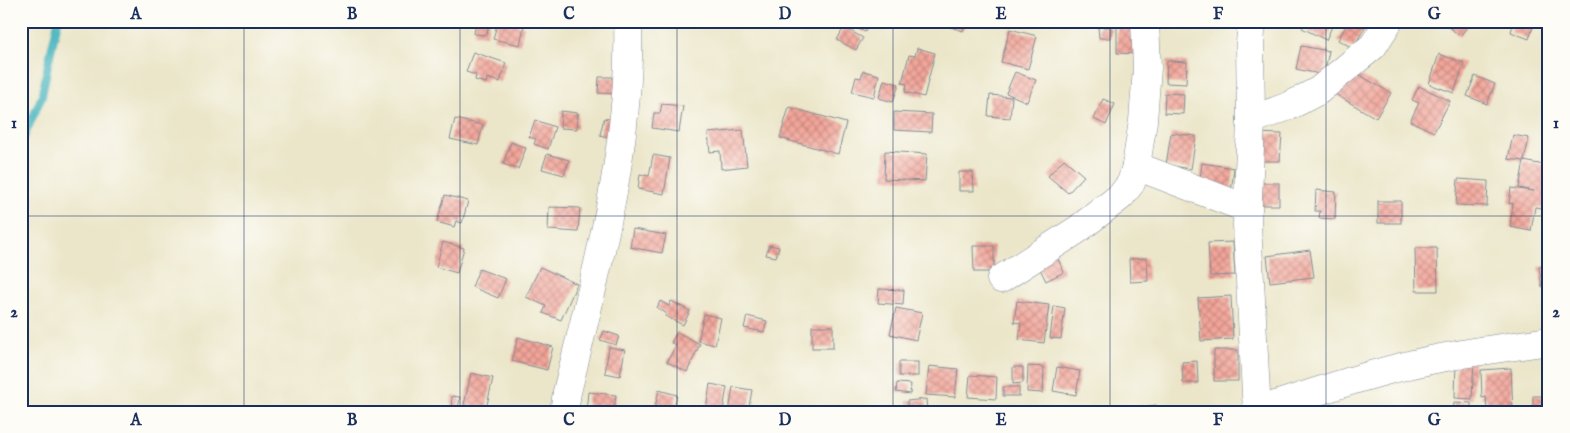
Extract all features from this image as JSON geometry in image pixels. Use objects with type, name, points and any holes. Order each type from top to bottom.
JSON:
[{"type":"street","points":[[564,412],[602,243],[621,142],[629,67],[628,21]]},
{"type":"street","points":[[1001,280],[1077,230],[1121,196],[1130,183],[1136,166],[1143,120],[1147,68],[1145,21]]},
{"type":"street","points":[[1252,21],[1250,43],[1251,120],[1246,225],[1256,411],[1309,392],[1450,356],[1549,341]]},
{"type":"street","points":[[1251,120],[1289,106],[1318,91],[1373,46],[1389,21]]},
{"type":"street","points":[[1136,166],[1248,209]]},
{"type":"building","points":[[476,21],[489,21],[487,35],[474,34]]},
{"type":"building","points":[[498,21],[512,21],[511,23],[524,26],[520,45],[493,39]]},
{"type":"building","points":[[843,21],[871,21],[865,32]]},
{"type":"building","points":[[946,21],[966,21],[963,31],[945,25]]},
{"type":"building","points":[[1305,21],[1334,22],[1326,40],[1302,28]]},
{"type":"building","points":[[1349,21],[1368,22],[1353,48],[1338,40]]},
{"type":"building","points":[[1442,21],[1472,21],[1460,36]]},
{"type":"building","points":[[1508,21],[1535,21],[1529,39],[1511,32],[1513,25],[1507,23]]},
{"type":"building","points":[[1117,26],[1139,27],[1138,54],[1117,53]]},
{"type":"building","points":[[844,27],[863,38],[856,50],[837,40]]},
{"type":"building","points":[[1098,27],[1111,27],[1111,38],[1099,38]]},
{"type":"building","points":[[1010,29],[1037,36],[1028,69],[1001,62]]},
{"type":"building","points":[[1301,46],[1329,51],[1324,75],[1296,69]]},
{"type":"building","points":[[917,48],[935,53],[924,97],[905,92],[907,84],[902,83],[909,55],[915,56]]},
{"type":"building","points":[[473,52],[506,63],[500,82],[487,78],[486,83],[475,80],[476,75],[466,72]]},
{"type":"building","points":[[1439,54],[1464,63],[1454,93],[1429,84]]},
{"type":"building","points":[[1167,61],[1187,62],[1186,84],[1166,83]]},
{"type":"building","points":[[1349,69],[1391,93],[1376,118],[1335,94]]},
{"type":"building","points":[[863,71],[879,75],[874,97],[852,92],[856,77],[861,78]]},
{"type":"building","points":[[1015,72],[1036,80],[1027,102],[1006,93]]},
{"type":"building","points":[[1475,76],[1495,84],[1487,104],[1467,96]]},
{"type":"building","points":[[599,77],[619,77],[618,94],[598,93]]},
{"type":"building","points":[[884,80],[899,84],[893,102],[879,98]]},
{"type":"building","points":[[1419,86],[1450,101],[1434,132],[1410,121],[1419,103],[1412,100]]},
{"type":"building","points":[[1165,93],[1184,94],[1183,114],[1164,113]]},
{"type":"building","points":[[990,95],[1012,97],[1010,118],[988,116]]},
{"type":"building","points":[[1103,99],[1115,104],[1106,125],[1094,119]]},
{"type":"building","points":[[662,104],[683,106],[679,132],[652,128],[654,113],[660,113]]},
{"type":"building","points":[[789,107],[846,123],[838,154],[780,138]]},
{"type":"building","points":[[561,111],[578,113],[577,129],[560,128]]},
{"type":"building","points":[[894,112],[932,114],[931,132],[894,130]]},
{"type":"building","points":[[604,118],[619,121],[615,139],[600,135]]},
{"type":"building","points":[[455,119],[483,125],[478,145],[450,139]]},
{"type":"building","points":[[535,120],[555,127],[548,149],[534,144],[536,139],[529,137]]},
{"type":"building","points":[[743,130],[747,166],[721,169],[720,151],[710,152],[708,133]]},
{"type":"building","points":[[1171,133],[1196,136],[1191,169],[1166,165]]},
{"type":"building","points":[[1255,133],[1282,134],[1280,161],[1254,161]]},
{"type":"building","points":[[1513,135],[1529,138],[1524,161],[1508,159]]},
{"type":"building","points":[[511,142],[526,148],[518,169],[503,164]]},
{"type":"building","points":[[885,151],[927,154],[925,181],[884,179]]},
{"type":"building","points":[[547,154],[569,160],[564,175],[542,169]]},
{"type":"building","points":[[653,155],[670,158],[664,194],[638,189],[640,174],[649,176]]},
{"type":"building","points":[[1064,159],[1084,176],[1068,193],[1048,176]]},
{"type":"building","points":[[1524,161],[1549,166],[1549,209],[1535,207],[1531,231],[1510,227],[1513,203],[1509,204],[1511,188],[1534,191],[1519,188]]},
{"type":"building","points":[[1202,163],[1234,168],[1231,193],[1199,188]]},
{"type":"building","points":[[959,172],[973,172],[974,191],[959,191]]},
{"type":"building","points":[[1458,179],[1488,181],[1487,206],[1456,205]]},
{"type":"building","points":[[1259,183],[1279,183],[1279,205],[1259,205]]},
{"type":"building","points":[[1316,190],[1336,192],[1335,219],[1319,218],[1320,211],[1315,211]]},
{"type":"building","points":[[445,195],[468,201],[462,223],[456,221],[454,227],[437,222]]},
{"type":"building","points":[[1378,201],[1401,201],[1401,223],[1378,223]]},
{"type":"building","points":[[549,207],[580,208],[578,232],[548,230]]},
{"type":"building","points":[[633,229],[666,235],[662,253],[630,247]]},
{"type":"building","points":[[443,242],[464,248],[457,273],[436,267]]},
{"type":"building","points":[[1233,242],[1235,275],[1210,276],[1208,243]]},
{"type":"building","points":[[769,245],[779,247],[776,257],[766,255]]},
{"type":"building","points":[[973,246],[994,246],[994,272],[974,272]]},
{"type":"building","points":[[1415,248],[1437,248],[1438,291],[1416,291]]},
{"type":"building","points":[[1054,250],[1064,272],[1046,281],[1035,259]]},
{"type":"building","points":[[1310,250],[1314,277],[1270,282],[1267,256]]},
{"type":"building","points":[[1147,258],[1148,281],[1130,282],[1129,259]]},
{"type":"building","points":[[1549,266],[1549,286],[1542,287],[1539,267]]},
{"type":"building","points":[[540,267],[577,284],[561,320],[543,313],[546,306],[526,297]]},
{"type":"building","points":[[479,269],[506,279],[498,298],[472,287]]},
{"type":"building","points":[[879,289],[904,290],[903,305],[878,303]]},
{"type":"building","points":[[1231,296],[1233,339],[1201,341],[1198,298]]},
{"type":"building","points":[[660,301],[669,306],[671,301],[690,311],[683,325],[665,316],[666,313],[657,308]]},
{"type":"building","points":[[1017,301],[1049,305],[1044,343],[1019,340],[1021,323],[1014,322]]},
{"type":"building","points":[[1054,306],[1065,308],[1061,339],[1050,338]]},
{"type":"building","points":[[896,308],[922,313],[916,340],[890,334]]},
{"type":"building","points":[[704,314],[721,318],[715,345],[698,341]]},
{"type":"building","points":[[747,316],[767,321],[764,332],[744,328]]},
{"type":"building","points":[[812,326],[833,326],[833,348],[812,348]]},
{"type":"building","points":[[604,331],[619,336],[616,345],[600,340]]},
{"type":"building","points":[[677,332],[700,344],[687,372],[667,362],[676,345],[671,343]]},
{"type":"building","points":[[518,337],[553,347],[547,370],[512,361]]},
{"type":"building","points":[[609,347],[625,350],[620,376],[605,373]]},
{"type":"building","points":[[1214,350],[1238,350],[1238,381],[1214,381]]},
{"type":"building","points":[[1456,360],[1474,361],[1472,399],[1455,398]]},
{"type":"building","points":[[1197,361],[1198,383],[1183,383],[1182,362]]},
{"type":"building","points":[[899,362],[918,362],[918,376],[899,376]]},
{"type":"building","points":[[929,366],[958,369],[955,397],[926,395]]},
{"type":"building","points":[[1028,366],[1044,367],[1043,393],[1027,392]]},
{"type":"building","points":[[1013,367],[1023,367],[1023,383],[1013,384]]},
{"type":"building","points":[[1057,367],[1080,371],[1076,395],[1053,391]]},
{"type":"building","points":[[1511,368],[1513,412],[1487,412],[1486,397],[1482,398],[1481,370]]},
{"type":"building","points":[[471,373],[493,378],[486,409],[464,405]]},
{"type":"building","points":[[970,375],[997,377],[996,399],[968,397]]},
{"type":"building","points":[[897,383],[911,384],[910,394],[896,392]]},
{"type":"building","points":[[710,384],[727,387],[723,411],[706,409]]},
{"type":"building","points":[[733,387],[752,390],[748,412],[729,412]]},
{"type":"building","points":[[1003,387],[1019,387],[1019,396],[1003,396]]},
{"type":"building","points":[[659,390],[677,395],[673,412],[654,411]]},
{"type":"building","points":[[588,392],[616,395],[614,412],[586,412]]},
{"type":"building","points":[[452,396],[460,397],[458,410],[451,409]]},
{"type":"building","points":[[1533,396],[1549,396],[1549,412],[1538,412],[1538,409],[1533,409]]},
{"type":"building","points":[[926,399],[927,412],[908,412],[907,401]]},
{"type":"building","points":[[1454,402],[1471,403],[1471,412],[1453,412]]},
{"type":"building","points":[[1156,405],[1158,412],[1138,412],[1137,408]]},
{"type":"waterway","points":[[21,144],[42,96],[58,21]]}]
